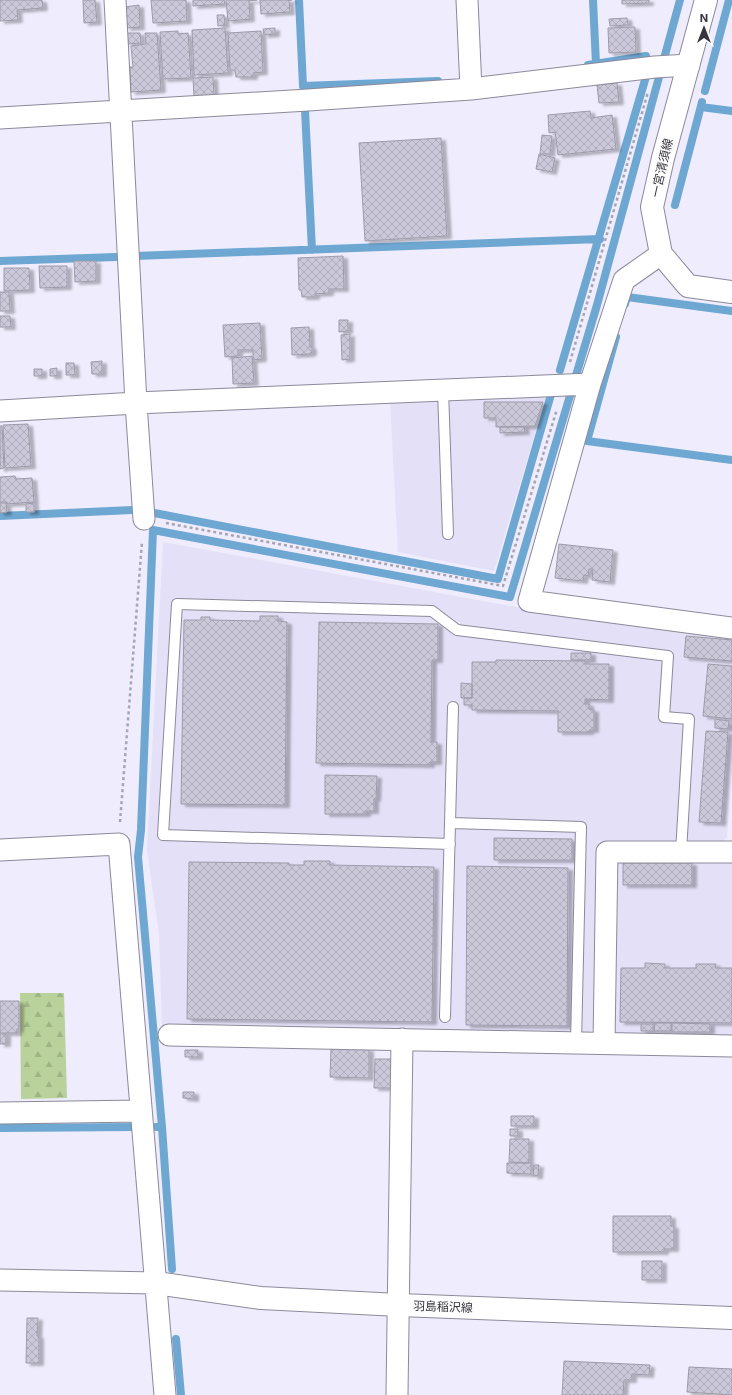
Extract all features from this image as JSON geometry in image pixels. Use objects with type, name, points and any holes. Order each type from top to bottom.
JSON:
[{"type":"main road","name":"一宮清須線","points":[[706,0],[663,158],[652,208],[661,254],[688,286],[732,292]]},
{"type":"main road","name":"羽島稲沢線","points":[[156,1283],[261,1298],[399,1306],[732,1318]]},
{"type":"street","points":[[115,0],[136,403],[144,519]]},
{"type":"street","points":[[468,0],[471,89]]},
{"type":"street","points":[[0,118],[471,89],[655,66],[689,65]]},
{"type":"street","points":[[661,254],[624,280],[590,384],[529,601],[732,628]]},
{"type":"street","points":[[0,411],[136,403],[590,384]]},
{"type":"street","points":[[0,850],[118,844],[165,1395]]},
{"type":"street","points":[[604,1043],[607,852],[732,852]]},
{"type":"street","points":[[169,1035],[732,1046]]},
{"type":"street","points":[[397,1395],[402,1039]]},
{"type":"street","points":[[0,1113],[141,1111]]},
{"type":"street","points":[[0,1280],[156,1283]]},
{"type":"lane","points":[[443,390],[448,534]]},
{"type":"lane","points":[[450,844],[163,835],[177,604],[432,611],[457,630],[668,656],[664,717],[689,719],[681,852]]},
{"type":"lane","points":[[446,1017],[453,707]]},
{"type":"lane","points":[[451,823],[581,826],[576,1043]]},
{"type":"path","points":[[118,844],[144,519],[504,586],[564,385],[655,66]]},
{"type":"shaded area","points":[[547,393],[494,571],[398,552],[390,401]]},
{"type":"shaded area","points":[[163,542],[516,607],[732,635],[732,771],[727,837],[721,843],[599,841],[596,1024],[590,1033],[162,1027],[159,934],[147,850]]},
{"type":"shaded area","points":[[620,860],[732,861],[732,1038],[620,1037],[612,1028],[614,865]]},
{"type":"green space","points":[[20,993],[64,993],[67,1098],[21,1099]]},
{"type":"building","points":[[0,0],[42,0],[43,8],[17,10],[18,20],[0,21]]},
{"type":"building","points":[[83,0],[95,0],[97,22],[84,23]]},
{"type":"building","points":[[151,0],[186,0],[187,21],[153,23]]},
{"type":"building","points":[[193,0],[224,0],[225,4],[193,6]]},
{"type":"building","points":[[226,0],[257,0],[249,1],[250,19],[228,21]]},
{"type":"building","points":[[260,0],[289,0],[290,12],[261,14]]},
{"type":"building","points":[[622,0],[649,0],[649,3],[622,4]]},
{"type":"building","points":[[139,5],[140,27],[126,28],[125,7]]},
{"type":"building","points":[[217,15],[224,15],[225,25],[218,26]]},
{"type":"building","points":[[627,18],[628,25],[610,26],[609,19]]},
{"type":"building","points":[[635,27],[636,52],[609,53],[608,28]]},
{"type":"building","points":[[225,28],[228,73],[194,75],[192,30]]},
{"type":"building","points":[[275,28],[275,34],[264,35],[263,29]]},
{"type":"building","points":[[178,31],[178,34],[188,33],[191,78],[163,79],[160,32]]},
{"type":"building","points":[[261,31],[263,72],[253,73],[253,77],[236,77],[235,70],[230,70],[228,33]]},
{"type":"building","points":[[126,33],[140,33],[141,43],[127,44]]},
{"type":"building","points":[[145,33],[157,33],[161,90],[131,92],[130,67],[133,67],[131,46],[146,44]]},
{"type":"building","points":[[213,77],[214,96],[194,97],[193,78]]},
{"type":"building","points":[[617,83],[619,102],[599,103],[597,85]]},
{"type":"building","points":[[590,111],[591,118],[612,115],[616,149],[558,155],[555,132],[549,133],[548,115]]},
{"type":"building","points":[[542,135],[552,136],[550,154],[540,154]]},
{"type":"building","points":[[441,138],[447,236],[365,241],[359,143]]},
{"type":"building","points":[[539,154],[555,158],[552,172],[536,169]]},
{"type":"building","points":[[343,256],[344,289],[329,289],[329,293],[315,294],[315,297],[302,297],[301,290],[299,290],[298,258]]},
{"type":"building","points":[[74,261],[96,261],[96,281],[75,282]]},
{"type":"building","points":[[39,266],[67,266],[67,287],[40,288]]},
{"type":"building","points":[[4,268],[29,268],[30,290],[4,291]]},
{"type":"building","points":[[0,292],[9,292],[10,311],[0,311]]},
{"type":"building","points":[[0,316],[10,316],[11,327],[0,327]]},
{"type":"building","points":[[339,320],[348,320],[348,331],[339,332]]},
{"type":"building","points":[[260,323],[262,359],[253,360],[253,350],[238,350],[238,356],[225,357],[223,325]]},
{"type":"building","points":[[309,327],[310,347],[312,347],[312,353],[292,355],[291,328]]},
{"type":"building","points":[[350,334],[350,359],[342,360],[341,335]]},
{"type":"building","points":[[252,356],[254,383],[233,384],[232,358]]},
{"type":"building","points":[[102,361],[102,374],[92,374],[91,362]]},
{"type":"building","points":[[66,363],[74,363],[75,375],[66,375]]},
{"type":"building","points":[[57,368],[57,376],[50,376],[50,369]]},
{"type":"building","points":[[34,369],[42,369],[42,376],[34,376]]},
{"type":"building","points":[[484,402],[543,402],[535,426],[496,427],[496,418],[484,418]]},
{"type":"building","points":[[28,424],[31,466],[5,468],[3,425]]},
{"type":"building","points":[[0,426],[2,426],[4,468],[0,469]]},
{"type":"building","points":[[500,427],[524,427],[525,432],[500,433]]},
{"type":"building","points":[[15,476],[16,479],[32,478],[34,502],[7,504],[7,502],[0,502],[0,477]]},
{"type":"building","points":[[0,503],[6,503],[7,512],[0,513]]},
{"type":"building","points":[[34,503],[34,512],[26,512],[26,504]]},
{"type":"building","points":[[559,544],[613,550],[610,582],[592,580],[593,569],[589,569],[588,576],[584,575],[583,581],[555,578]]},
{"type":"building","points":[[260,616],[278,616],[278,621],[287,622],[285,805],[181,804],[184,620],[201,620],[201,617],[210,617],[210,620],[260,621]]},
{"type":"building","points":[[319,622],[438,624],[438,660],[432,660],[431,742],[437,742],[437,762],[430,762],[430,765],[316,763]]},
{"type":"building","points":[[686,636],[732,640],[732,661],[684,657]]},
{"type":"building","points":[[571,653],[591,653],[591,660],[571,660]]},
{"type":"building","points":[[496,660],[585,661],[585,664],[609,664],[609,700],[585,699],[585,704],[589,704],[589,709],[594,710],[594,730],[589,730],[589,732],[558,732],[558,711],[472,710],[472,705],[464,705],[464,698],[472,698],[472,662],[496,662]]},
{"type":"building","points":[[708,664],[732,666],[732,719],[703,716]]},
{"type":"building","points":[[461,683],[472,684],[472,698],[461,698]]},
{"type":"building","points":[[715,719],[729,721],[728,729],[715,728]]},
{"type":"building","points":[[706,731],[728,732],[721,823],[699,822]]},
{"type":"building","points":[[325,775],[377,776],[374,811],[366,811],[366,814],[325,814]]},
{"type":"building","points":[[494,838],[572,839],[572,860],[494,860]]},
{"type":"building","points":[[304,861],[330,861],[330,865],[434,867],[432,1022],[187,1019],[189,862],[289,863],[289,865],[304,865]]},
{"type":"building","points":[[623,863],[692,863],[692,885],[623,885]]},
{"type":"building","points":[[467,866],[568,868],[567,1026],[466,1025]]},
{"type":"building","points":[[645,963],[665,964],[665,968],[696,968],[696,964],[716,964],[715,968],[732,968],[732,1023],[620,1022],[621,968],[645,968]]},
{"type":"building","points":[[0,1001],[19,1001],[19,1029],[17,1029],[17,1033],[0,1033]]},
{"type":"building","points":[[655,1023],[671,1023],[671,1031],[654,1031]]},
{"type":"building","points":[[672,1023],[710,1024],[710,1032],[672,1032]]},
{"type":"building","points":[[641,1024],[653,1024],[653,1031],[641,1031]]},
{"type":"building","points":[[0,1034],[6,1034],[6,1044],[0,1044]]},
{"type":"building","points":[[331,1049],[369,1049],[369,1078],[330,1077]]},
{"type":"building","points":[[185,1050],[198,1050],[198,1057],[185,1057]]},
{"type":"building","points":[[375,1059],[393,1059],[393,1088],[374,1088]]},
{"type":"building","points":[[183,1092],[194,1092],[194,1099],[183,1098]]},
{"type":"building","points":[[511,1116],[534,1116],[534,1126],[511,1126]]},
{"type":"building","points":[[510,1129],[518,1129],[518,1136],[510,1136]]},
{"type":"building","points":[[510,1139],[529,1139],[529,1163],[509,1162]]},
{"type":"building","points":[[507,1163],[531,1163],[531,1174],[507,1173]]},
{"type":"building","points":[[534,1165],[539,1165],[538,1176],[533,1176]]},
{"type":"building","points":[[613,1216],[671,1216],[671,1226],[674,1226],[674,1249],[664,1249],[664,1252],[613,1252]]},
{"type":"building","points":[[642,1261],[662,1261],[662,1280],[642,1280]]},
{"type":"building","points":[[27,1318],[38,1318],[37,1336],[39,1336],[39,1363],[26,1363]]},
{"type":"building","points":[[564,1361],[650,1365],[649,1375],[632,1374],[632,1380],[624,1380],[623,1395],[562,1395]]},
{"type":"building","points":[[689,1367],[732,1369],[732,1395],[687,1392]]},
{"type":"waterway","points":[[299,0],[303,86],[438,81]]},
{"type":"waterway","points":[[593,0],[596,64]]},
{"type":"waterway","points":[[156,1127],[162,1127],[138,857],[141,830],[153,530],[510,597],[597,305],[680,0]]},
{"type":"waterway","points":[[705,91],[729,0]]},
{"type":"waterway","points":[[588,65],[646,56]]},
{"type":"waterway","points":[[560,370],[645,80]]},
{"type":"waterway","points":[[675,205],[702,102]]},
{"type":"waterway","points":[[701,107],[732,111]]},
{"type":"waterway","points":[[305,110],[312,250]]},
{"type":"waterway","points":[[135,256],[600,239]]},
{"type":"waterway","points":[[0,261],[116,257]]},
{"type":"waterway","points":[[625,304],[627,297],[732,311]]},
{"type":"waterway","points":[[616,337],[587,441],[732,460]]},
{"type":"waterway","points":[[149,512],[498,579],[552,391]]},
{"type":"waterway","points":[[0,516],[132,510]]},
{"type":"waterway","points":[[0,1128],[136,1127]]},
{"type":"waterway","points":[[162,1127],[172,1269]]},
{"type":"waterway","points":[[176,1339],[181,1395]]}]
